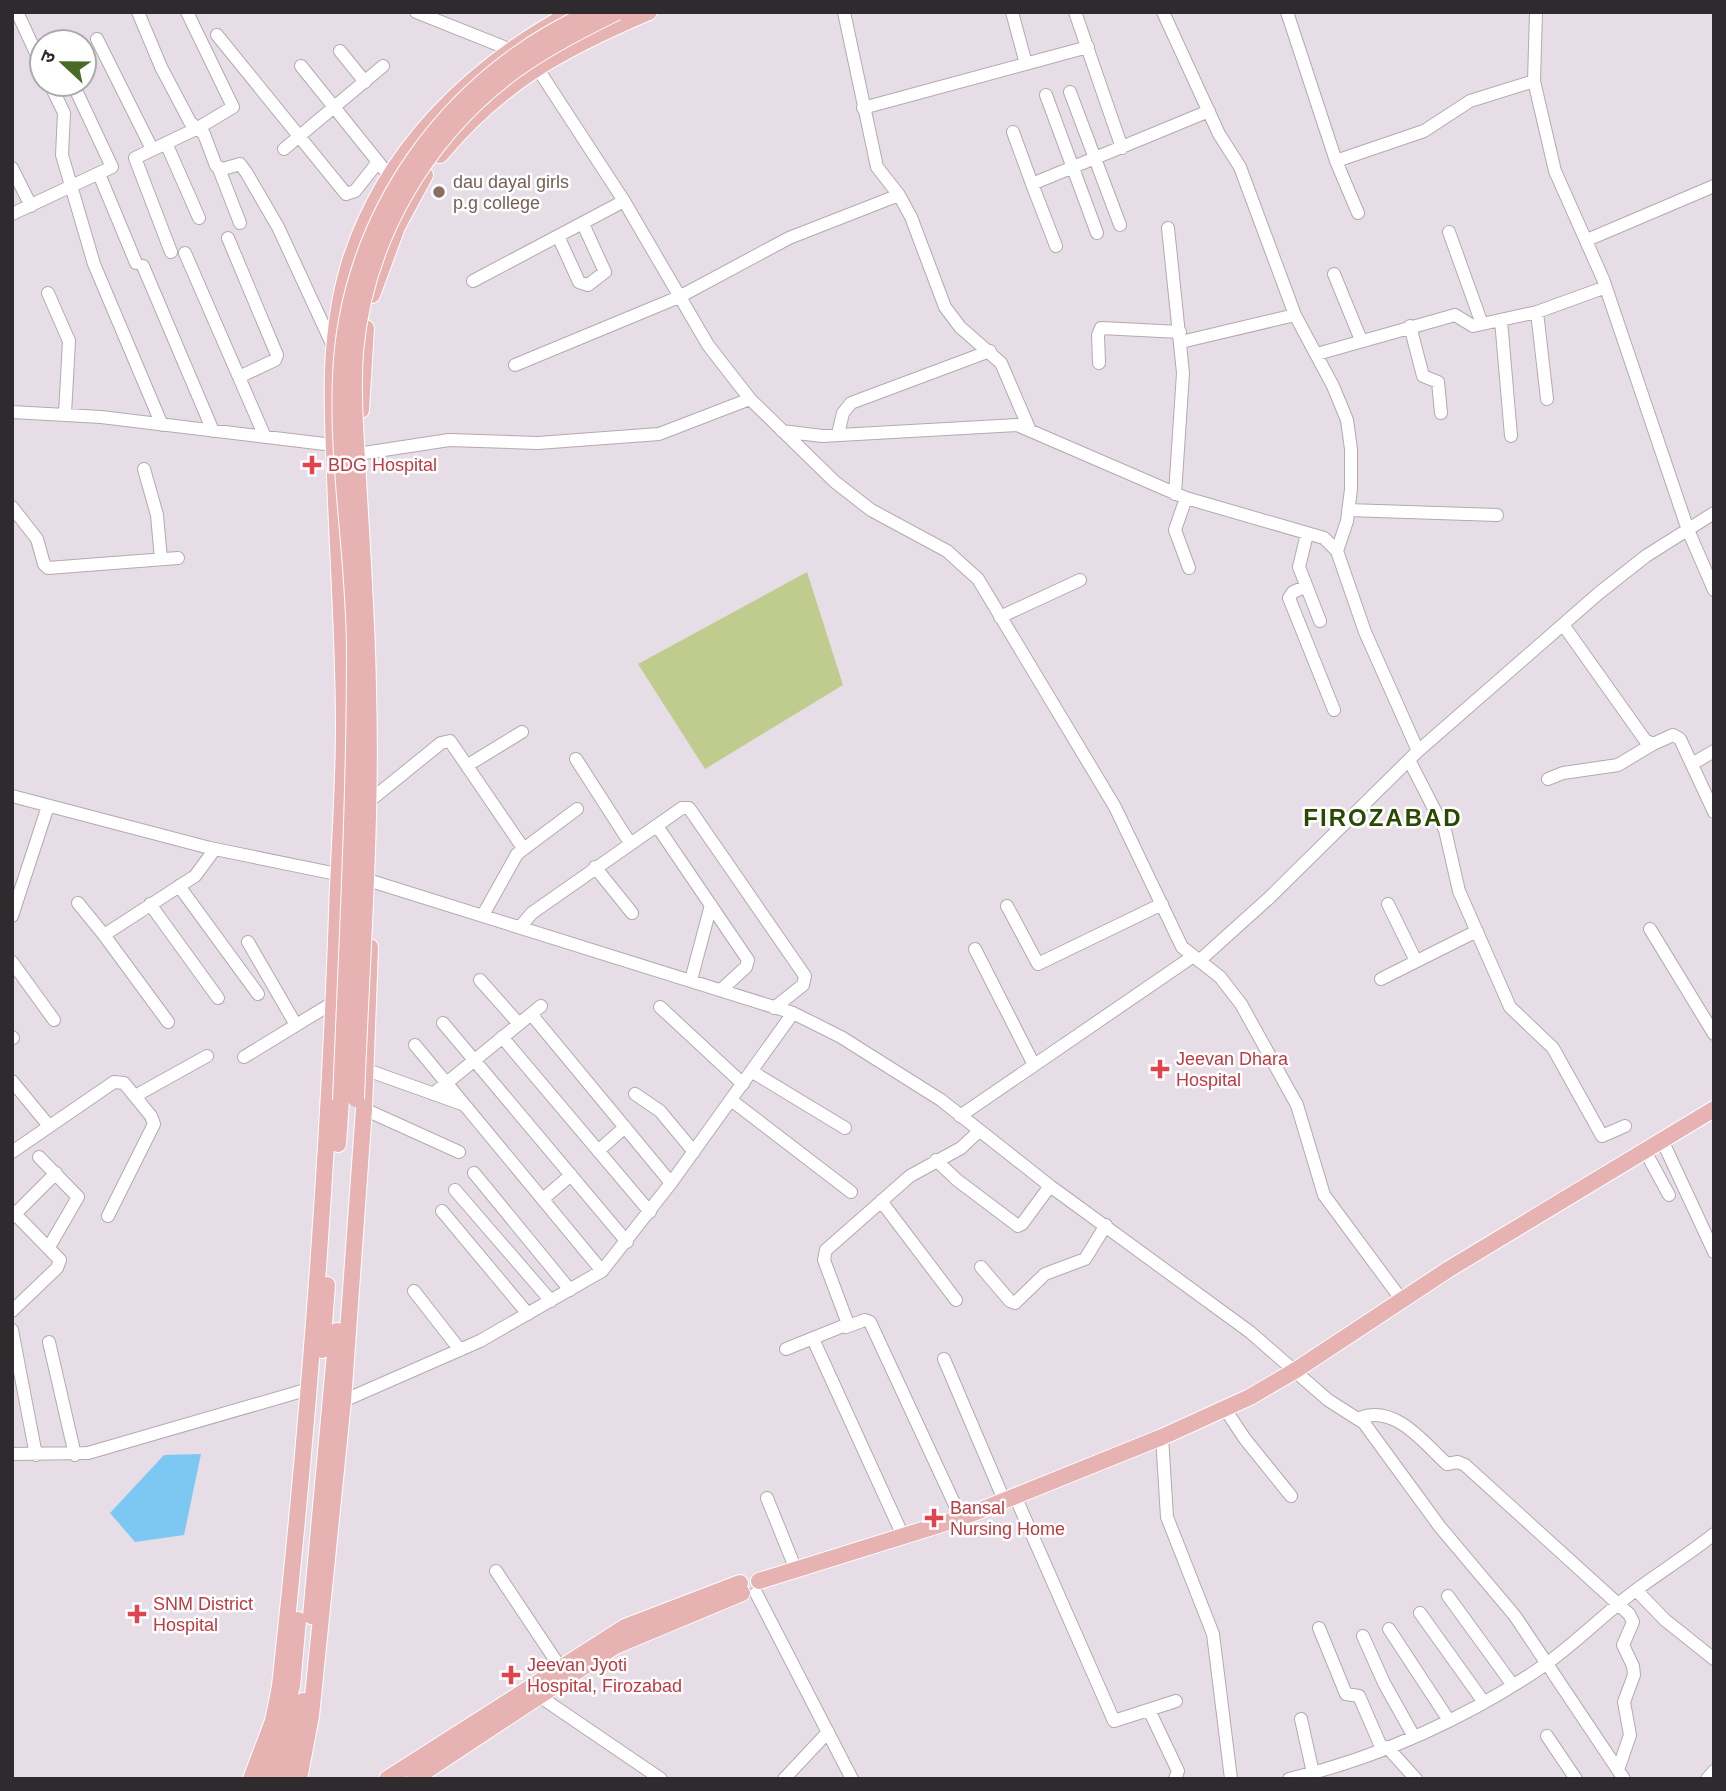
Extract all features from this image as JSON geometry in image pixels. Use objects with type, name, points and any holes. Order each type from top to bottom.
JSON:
[{"type":"main road","points":[[251,1779],[274,1721],[280,1686],[309,1389],[334,1002],[344,727],[333,445],[333,346],[338,309],[360,232],[418,136],[451,96],[510,49],[573,12]]},
{"type":"main road","points":[[284,1779],[303,1698],[354,1102],[355,647],[341,389],[345,323],[373,228],[404,171],[436,128],[474,89],[531,46],[592,12]]},
{"type":"main road","points":[[299,1779],[311,1716],[343,1401],[369,724],[354,408],[355,352],[374,260],[403,196],[447,133],[517,69],[562,40],[617,12]]},
{"type":"main road","points":[[268,1779],[292,1686],[354,1102],[367,1070],[374,669],[361,406],[364,345],[370,302],[397,228],[429,168],[469,121],[506,87],[538,66],[571,47],[649,12]]},
{"type":"main road","points":[[387,1779],[539,1696],[629,1638],[796,1570],[961,1518],[1225,1409],[1296,1370],[1401,1299],[1714,1109]]},
{"type":"main road","points":[[414,1779],[456,1742],[560,1667],[625,1627],[749,1588]]},
{"type":"street","points":[[17,12],[28,36]]},
{"type":"street","points":[[138,12],[161,67],[219,169],[240,223]]},
{"type":"street","points":[[171,252],[134,160],[233,107],[187,12]]},
{"type":"street","points":[[416,12],[510,49],[538,66],[624,201],[708,345],[750,399],[856,499],[960,559],[978,579],[1104,786],[1182,947],[1226,983],[1241,1004],[1297,1105],[1324,1195],[1401,1299]]},
{"type":"street","points":[[844,12],[877,167],[899,195],[945,307],[960,327],[1001,363],[1029,428]]},
{"type":"street","points":[[1012,12],[1026,64]]},
{"type":"street","points":[[1075,12],[1122,148]]},
{"type":"street","points":[[1163,12],[1245,180],[1296,315],[1342,406],[1350,434],[1348,510],[1337,551]]},
{"type":"street","points":[[1287,12],[1336,161],[1358,213]]},
{"type":"street","points":[[1536,12],[1534,80],[1555,171],[1606,287],[1688,530],[1714,590]]},
{"type":"street","points":[[217,35],[346,194],[355,191],[378,162]]},
{"type":"street","points":[[98,41],[152,149]]},
{"type":"street","points":[[863,108],[1088,47]]},
{"type":"street","points":[[340,51],[365,82]]},
{"type":"street","points":[[301,66],[391,178]]},
{"type":"street","points":[[284,149],[383,66]]},
{"type":"street","points":[[1336,161],[1424,131],[1470,101],[1534,80]]},
{"type":"street","points":[[1070,92],[1120,225]]},
{"type":"street","points":[[1046,95],[1097,233]]},
{"type":"street","points":[[56,98],[65,118],[62,155],[94,264],[162,425]]},
{"type":"street","points":[[12,213],[71,188],[113,165],[80,98]]},
{"type":"street","points":[[65,118],[84,106]]},
{"type":"street","points":[[1032,184],[1209,111]]},
{"type":"street","points":[[1013,132],[1056,246]]},
{"type":"street","points":[[166,143],[199,218]]},
{"type":"street","points":[[219,169],[240,164],[247,172],[278,228],[333,346]]},
{"type":"street","points":[[12,168],[31,206]]},
{"type":"street","points":[[99,174],[213,431]]},
{"type":"street","points":[[1587,240],[1714,186]]},
{"type":"street","points":[[515,365],[679,297],[789,239],[899,195]]},
{"type":"street","points":[[473,281],[624,201]]},
{"type":"street","points":[[558,236],[579,282],[587,285],[605,272],[583,224]]},
{"type":"street","points":[[1168,228],[1180,337],[1180,496],[1175,530],[1189,568]]},
{"type":"street","points":[[1449,232],[1482,324]]},
{"type":"street","points":[[228,239],[277,355],[275,360],[239,377]]},
{"type":"street","points":[[185,253],[265,437]]},
{"type":"street","points":[[1334,274],[1361,340]]},
{"type":"street","points":[[1317,354],[1455,315],[1473,326],[1537,312],[1606,287]]},
{"type":"street","points":[[48,293],[69,341],[65,414]]},
{"type":"street","points":[[1537,312],[1547,399]]},
{"type":"street","points":[[1099,363],[1097,335],[1101,328],[1180,337],[1296,315]]},
{"type":"street","points":[[1501,320],[1511,436]]},
{"type":"street","points":[[1410,326],[1423,376],[1438,382],[1441,413]]},
{"type":"street","points":[[838,434],[843,413],[851,403],[990,351]]},
{"type":"street","points":[[364,453],[449,440],[538,443],[659,433],[750,399]]},
{"type":"street","points":[[12,412],[65,414],[333,445]]},
{"type":"street","points":[[781,430],[808,436],[1006,424],[1029,428],[1180,496],[1324,538],[1337,551],[1362,624],[1445,830],[1459,891],[1510,1007],[1553,1048],[1600,1133],[1604,1137],[1625,1126]]},
{"type":"street","points":[[144,468],[157,515],[161,559]]},
{"type":"street","points":[[12,507],[37,539],[44,564],[48,568],[178,558]]},
{"type":"street","points":[[1348,510],[1497,515]]},
{"type":"street","points":[[960,1116],[1196,959],[1269,898],[1413,755],[1628,569],[1714,513]]},
{"type":"street","points":[[1307,534],[1299,561],[1305,587],[1320,621]]},
{"type":"street","points":[[1000,617],[1080,580]]},
{"type":"street","points":[[1305,587],[1293,592],[1289,598],[1334,710]]},
{"type":"street","points":[[1564,626],[1645,740],[1653,744]]},
{"type":"street","points":[[468,765],[522,732]]},
{"type":"street","points":[[1548,779],[1563,773],[1618,765],[1653,744],[1677,736],[1714,812]]},
{"type":"street","points":[[373,798],[445,741],[453,744],[523,848]]},
{"type":"street","points":[[1692,764],[1714,751]]},
{"type":"street","points":[[576,759],[630,843]]},
{"type":"street","points":[[12,796],[215,849],[371,881],[793,1013],[841,1037],[923,1088],[1050,1186],[1189,1286],[1296,1370],[1328,1400],[1359,1418],[1440,1527],[1515,1616],[1620,1774]]},
{"type":"street","points":[[12,916],[48,806]]},
{"type":"street","points":[[520,927],[532,912],[595,867],[682,808],[691,809],[805,976],[803,985],[774,1008]]},
{"type":"street","points":[[483,915],[504,874],[523,848],[577,809]]},
{"type":"street","points":[[657,826],[748,964],[721,990]]},
{"type":"street","points":[[104,935],[200,872],[215,849]]},
{"type":"street","points":[[595,867],[632,913]]},
{"type":"street","points":[[179,886],[258,994]]},
{"type":"street","points":[[78,904],[168,1023]]},
{"type":"street","points":[[1007,906],[1038,964],[1162,904]]},
{"type":"street","points":[[1388,904],[1416,961]]},
{"type":"street","points":[[149,905],[218,998]]},
{"type":"street","points":[[691,980],[711,905]]},
{"type":"street","points":[[1650,929],[1714,1034]]},
{"type":"street","points":[[1381,979],[1477,931]]},
{"type":"street","points":[[248,942],[296,1025]]},
{"type":"street","points":[[975,949],[1034,1065]]},
{"type":"street","points":[[12,962],[54,1020]]},
{"type":"street","points":[[481,980],[519,1024]]},
{"type":"street","points":[[244,1057],[334,1002]]},
{"type":"street","points":[[660,1007],[743,1083]]},
{"type":"street","points":[[433,1094],[536,1010],[671,1183]]},
{"type":"street","points":[[343,1401],[460,1350],[602,1271],[650,1212],[793,1013]]},
{"type":"street","points":[[443,1023],[626,1242]]},
{"type":"street","points":[[502,1037],[650,1212]]},
{"type":"street","points":[[415,1045],[602,1271]]},
{"type":"street","points":[[135,1096],[206,1056]]},
{"type":"street","points":[[367,1070],[464,1105]]},
{"type":"street","points":[[751,1071],[845,1128]]},
{"type":"street","points":[[12,1081],[49,1126]]},
{"type":"street","points":[[12,1152],[117,1081],[124,1083],[154,1124],[108,1216]]},
{"type":"street","points":[[635,1094],[655,1106],[694,1152]]},
{"type":"street","points":[[731,1100],[851,1192]]},
{"type":"street","points":[[354,1102],[460,1152]]},
{"type":"street","points":[[598,1151],[625,1127]]},
{"type":"street","points":[[846,1327],[848,1321],[822,1256],[910,1176],[961,1148],[979,1131]]},
{"type":"street","points":[[1661,1140],[1714,1252]]},
{"type":"street","points":[[1645,1151],[1669,1195]]},
{"type":"street","points":[[39,1157],[78,1197],[50,1247]]},
{"type":"street","points":[[936,1160],[957,1180],[1018,1226],[1050,1186]]},
{"type":"street","points":[[474,1172],[570,1290]]},
{"type":"street","points":[[12,1311],[60,1264],[50,1247],[13,1215],[56,1173]]},
{"type":"street","points":[[543,1199],[571,1175]]},
{"type":"street","points":[[456,1190],[551,1301]]},
{"type":"street","points":[[881,1201],[956,1300]]},
{"type":"street","points":[[442,1211],[528,1314]]},
{"type":"street","points":[[981,1267],[1010,1301],[1015,1303],[1045,1274],[1085,1259],[1106,1226]]},
{"type":"street","points":[[414,1291],[460,1350]]},
{"type":"street","points":[[786,1349],[869,1320],[961,1518]]},
{"type":"street","points":[[12,1329],[36,1455]]},
{"type":"street","points":[[813,1339],[903,1536]]},
{"type":"street","points":[[49,1342],[75,1455]]},
{"type":"street","points":[[944,1359],[1114,1721],[1177,1701]]},
{"type":"street","points":[[12,1454],[75,1455],[309,1389]]},
{"type":"street","points":[[1225,1409],[1291,1496]]},
{"type":"street","points":[[1359,1418],[1376,1413],[1390,1416],[1447,1464],[1458,1462],[1465,1465],[1585,1571],[1629,1614],[1633,1622],[1623,1645],[1634,1669],[1624,1702],[1630,1735],[1620,1774]]},
{"type":"street","points":[[1162,1437],[1167,1517],[1213,1634],[1231,1779]]},
{"type":"street","points":[[767,1498],[796,1570]]},
{"type":"street","points":[[1289,1779],[1384,1748],[1448,1719],[1513,1684],[1546,1664],[1636,1590],[1714,1534]]},
{"type":"street","points":[[496,1571],[560,1667]]},
{"type":"street","points":[[749,1588],[852,1779]]},
{"type":"street","points":[[1636,1590],[1665,1620],[1714,1659]]},
{"type":"street","points":[[1448,1596],[1513,1684]]},
{"type":"street","points":[[1420,1613],[1483,1701]]},
{"type":"street","points":[[1319,1628],[1346,1694],[1359,1696],[1384,1748],[1416,1779]]},
{"type":"street","points":[[1389,1629],[1448,1719]]},
{"type":"street","points":[[1363,1636],[1384,1683],[1413,1735]]},
{"type":"street","points":[[539,1696],[661,1779]]},
{"type":"street","points":[[1149,1710],[1178,1771],[1175,1779]]},
{"type":"street","points":[[1301,1718],[1313,1773]]},
{"type":"street","points":[[784,1779],[828,1732]]},
{"type":"street","points":[[1547,1735],[1576,1779]]},
{"type":"street","points":[[1707,1779],[1714,1771]]},
{"type":"street","points":[[1607,1779],[1620,1774]]},
{"type":"green space","points":[[807,572],[843,685],[705,769],[638,664]]},
{"type":"water","points":[[201,1454],[184,1535],[135,1542],[110,1513],[164,1455]]},
{"type":"place","name":"dau dayal girls p.g college","points":[[439,192]]},
{"type":"place","name":"BDG Hospital","points":[[312,465]]},
{"type":"place","name":"Jeevan Dhara Hospital","points":[[1160,1069]]},
{"type":"place","name":"Bansal Nursing Home","points":[[934,1518]]},
{"type":"place","name":"SNM District Hospital","points":[[137,1614]]},
{"type":"place","name":"Jeevan Jyoti Hospital, Firozabad","points":[[511,1675]]},
{"type":"district","name":"FIROZABAD","points":[[1383,818]]}]
